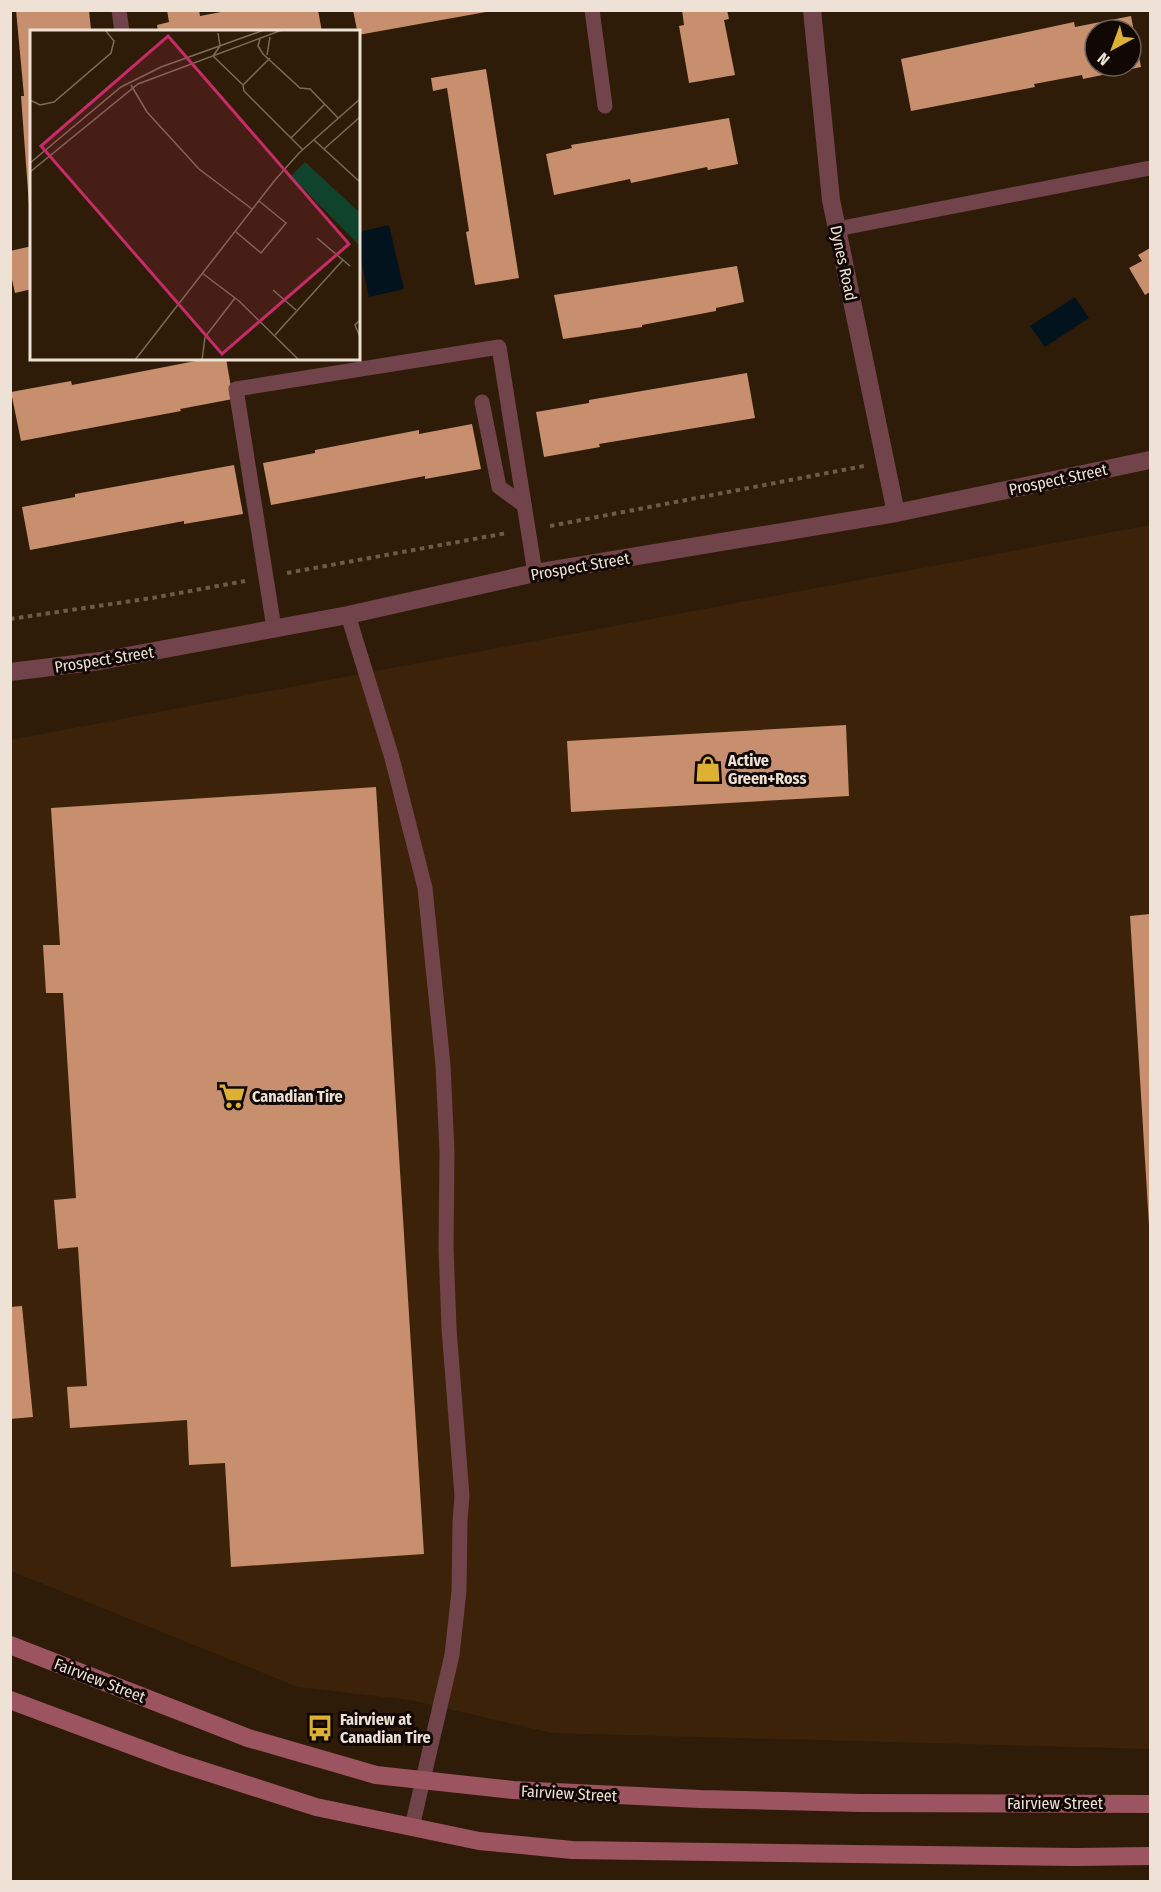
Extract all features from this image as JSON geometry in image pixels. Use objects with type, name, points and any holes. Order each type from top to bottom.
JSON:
[{"type":"main road","name":"Fairview Street","points":[[10,1645],[248,1738],[376,1775],[513,1790],[700,1799],[861,1803],[1150,1804]]},
{"type":"main road","points":[[10,1700],[176,1762],[316,1807],[479,1841],[572,1850],[1150,1856]]},
{"type":"street","name":"Dynes Road","points":[[812,10],[831,200],[896,513]]},
{"type":"street","name":"Prospect Street","points":[[10,672],[100,661],[348,615],[535,573],[896,513],[1150,460]]},
{"type":"lane","points":[[118,10],[122,30]]},
{"type":"lane","points":[[592,10],[605,106]]},
{"type":"lane","points":[[837,229],[1150,168]]},
{"type":"lane","points":[[274,628],[236,389],[499,347],[535,573]]},
{"type":"lane","points":[[482,402],[499,487],[524,505]]},
{"type":"lane","points":[[348,615],[392,758],[425,888],[443,1065],[447,1152],[446,1247],[449,1328],[462,1496],[459,1591],[452,1655],[411,1827]]},
{"type":"path","points":[[10,619],[152,598],[885,462]]},
{"type":"shaded area","points":[[1150,525],[1150,1749],[552,1733],[410,1700],[298,1687],[11,1571],[10,740]]},
{"type":"water","points":[[389,225],[404,289],[369,297],[360,255],[360,232]]},
{"type":"water","points":[[1075,297],[1089,318],[1045,347],[1030,326]]},
{"type":"building","points":[[16,10],[89,10],[91,30],[30,30],[30,205],[21,96],[24,96]]},
{"type":"building","points":[[167,10],[199,10],[200,16],[221,12],[221,10],[318,10],[322,30],[158,30],[157,25],[169,22]]},
{"type":"building","points":[[353,10],[486,10],[486,12],[360,35],[360,30],[357,30]]},
{"type":"building","points":[[682,10],[727,10],[729,19],[724,20],[735,75],[689,83],[679,26],[684,25]]},
{"type":"building","points":[[1074,22],[1075,27],[1083,25],[1083,78],[1088,78],[1083,79],[1082,75],[1034,84],[1035,87],[911,111],[901,59]]},
{"type":"building","points":[[486,69],[519,278],[475,285],[447,88],[433,91],[431,78]]},
{"type":"building","points":[[729,118],[738,164],[708,170],[707,167],[631,183],[630,179],[554,195],[546,154],[572,148],[571,145]]},
{"type":"building","points":[[30,246],[30,289],[15,293],[10,271],[10,251]]},
{"type":"building","points":[[1150,248],[1150,292],[1145,295],[1129,268],[1142,261],[1138,255]]},
{"type":"building","points":[[737,266],[744,302],[716,308],[716,311],[642,325],[642,327],[563,339],[554,295]]},
{"type":"building","points":[[201,360],[226,360],[233,399],[21,441],[11,392],[71,381],[72,385]]},
{"type":"building","points":[[747,373],[755,418],[599,444],[600,447],[544,457],[536,412],[589,403],[589,400]]},
{"type":"building","points":[[472,424],[481,469],[425,479],[425,476],[271,505],[263,463],[315,453],[315,450],[419,430],[419,434]]},
{"type":"building","points":[[234,465],[243,514],[184,524],[184,521],[30,550],[22,507],[75,497],[75,494]]},
{"type":"building","name":"Active Green+Ross","points":[[846,725],[849,796],[571,812],[567,741]]},
{"type":"building","name":"Canadian Tire","points":[[376,787],[424,1554],[231,1567],[225,1463],[189,1465],[187,1420],[70,1428],[67,1387],[87,1386],[78,1247],[58,1249],[54,1200],[76,1198],[63,993],[46,993],[43,945],[60,945],[51,808]]},
{"type":"building","points":[[1150,914],[1150,1225],[1149,1225],[1130,916]]},
{"type":"building","points":[[22,1306],[33,1417],[10,1419],[10,1307]]},
{"type":"place","name":"Active Green+Ross","points":[[708,769]]},
{"type":"place","name":"Canadian Tire","points":[[232,1096]]},
{"type":"place","name":"Fairview at Canadian Tire","points":[[320,1728]]}]
